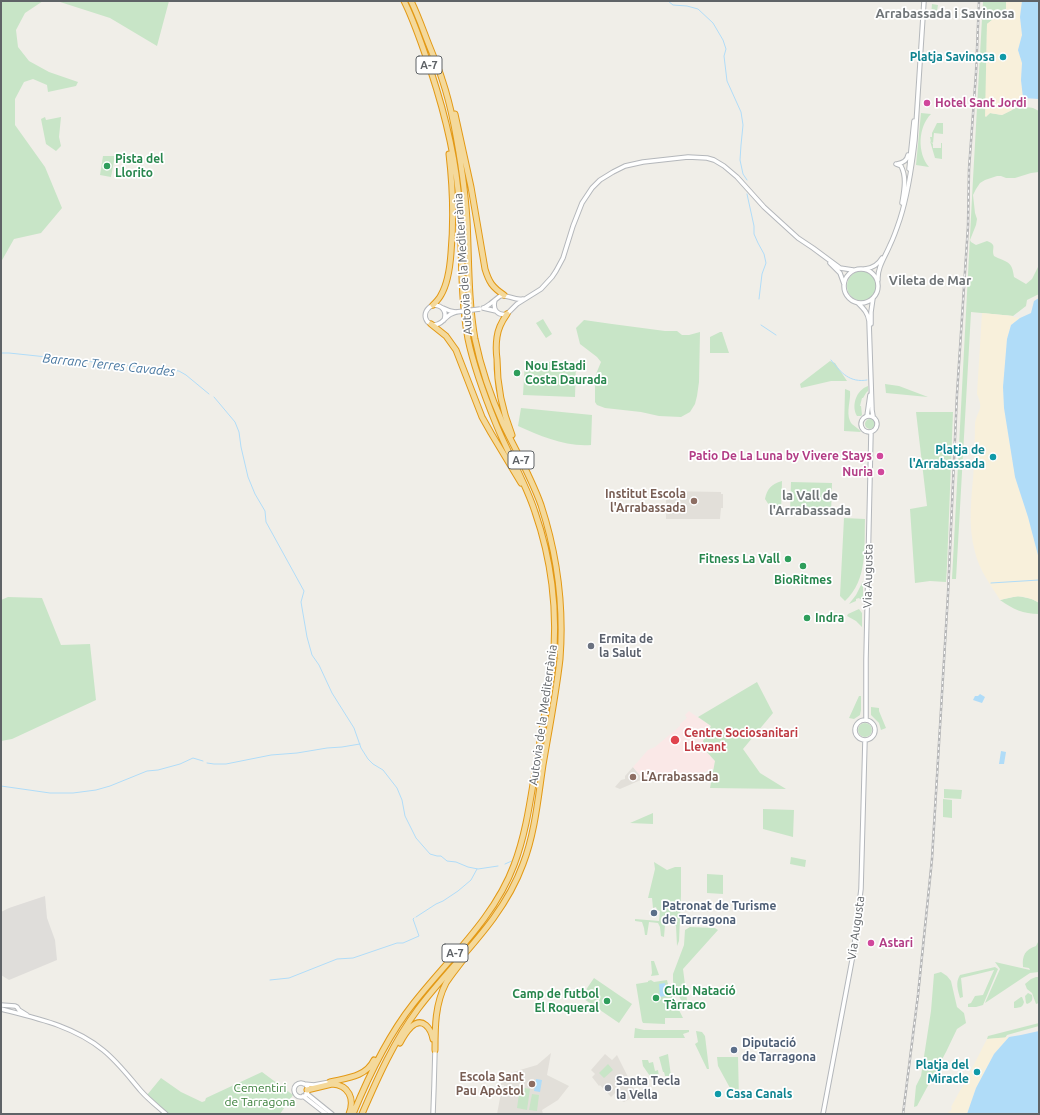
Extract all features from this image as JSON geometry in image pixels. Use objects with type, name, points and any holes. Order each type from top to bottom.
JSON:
[{"type":"highway","name":"Autovia de la Mediterrània","points":[[353,1114],[372,1070],[389,1039],[435,976],[488,914],[500,895],[515,863],[521,845],[529,806],[553,658],[554,616],[552,588],[543,539],[535,511],[525,485],[496,425],[472,356],[465,316],[458,188],[452,150],[437,86],[404,1]]},
{"type":"highway","name":"Autovia de la Mediterrània","points":[[362,1114],[387,1057],[399,1037],[440,981],[481,935],[507,899],[516,880],[530,842],[536,812],[560,658],[561,618],[558,583],[550,537],[528,473],[502,422],[480,362],[475,338],[469,284],[467,221],[464,188],[455,134],[443,80],[411,1]]},
{"type":"highway","points":[[443,80],[447,87],[454,110],[463,148],[489,281],[495,289],[504,295]]},
{"type":"highway","points":[[433,305],[441,295],[447,281],[452,242],[454,213],[448,132]]},
{"type":"highway","points":[[507,314],[500,326],[497,337],[497,375],[504,414],[520,457]]},
{"type":"highway","points":[[431,324],[446,336],[456,350],[482,417],[522,486],[533,512],[548,564]]},
{"type":"highway","points":[[434,1050],[436,1016],[442,993],[452,975],[481,935]]},
{"type":"highway","points":[[380,1074],[402,1038],[415,1024],[426,1025],[430,1029],[434,1050]]},
{"type":"highway","points":[[330,1082],[362,1073],[368,1069],[382,1046],[389,1039]]},
{"type":"highway","points":[[306,1093],[332,1084],[342,1087],[350,1095],[352,1102],[349,1114]]},
{"type":"main road","points":[[821,254],[840,273],[845,291],[852,301],[864,303],[873,298],[879,286],[879,270],[900,217],[908,182],[915,140],[924,1]]},
{"type":"main road","points":[[908,182],[917,97]]},
{"type":"main road","points":[[881,261],[896,224],[904,192],[904,173],[901,166],[896,164],[904,162],[907,158],[914,123]]},
{"type":"main road","points":[[456,312],[433,305],[427,309],[425,315],[427,321],[431,324],[438,324],[456,312],[482,308],[496,311],[501,314],[507,314],[514,307],[541,289],[556,271],[563,258],[579,209],[592,188],[600,180],[612,172],[625,166],[642,162],[688,157],[714,160],[737,177],[764,207],[788,230],[840,268],[853,270],[873,267],[881,261],[890,245]]},
{"type":"main road","points":[[865,269],[875,275],[878,280]]},
{"type":"main road","points":[[844,284],[848,274],[853,270]]},
{"type":"main road","points":[[482,308],[504,295],[520,300],[528,297]]},
{"type":"main road","points":[[510,298],[513,301],[514,307]]},
{"type":"main road","points":[[873,298],[870,333],[871,388],[873,416],[877,420],[878,425],[875,430],[871,432],[865,430],[861,426],[862,419],[867,416],[873,416]]},
{"type":"main road","points":[[495,300],[494,304],[496,311]]},
{"type":"main road","points":[[858,303],[864,308],[868,316],[870,333]]},
{"type":"main road","points":[[443,308],[445,314],[444,320]]},
{"type":"main road","points":[[867,416],[871,388]]},
{"type":"main road","name":"Via Augusta","points":[[866,720],[871,432]]},
{"type":"main road","points":[[866,720],[874,726],[874,731],[871,737],[865,740],[858,738],[855,733],[855,729],[858,723],[866,720]]},
{"type":"main road","name":"Via Augusta","points":[[823,1114],[853,955],[861,889],[865,740]]},
{"type":"main road","points":[[1,1004],[17,1006],[18,1010],[32,1018]]},
{"type":"main road","points":[[1,1009],[70,1030],[80,1034],[96,1044],[115,1061],[141,1091],[166,1114]]},
{"type":"main road","points":[[433,1114],[434,1050]]},
{"type":"main road","points":[[306,1093],[298,1096],[294,1091],[296,1086],[301,1083],[314,1085],[330,1082]]},
{"type":"main road","points":[[301,1083],[305,1085],[306,1093],[326,1114]]},
{"type":"main road","points":[[306,1093],[332,1114]]},
{"type":"shaded area","name":"Institut Escola l'Arrabassada","points":[[666,491],[721,492],[721,494],[723,494],[723,508],[721,508],[720,519],[666,519]]},
{"type":"shaded area","points":[[689,711],[711,726],[703,741],[706,748],[705,750],[715,761],[714,768],[691,778],[662,775],[650,781],[648,777],[643,779],[633,767],[648,750],[655,747],[680,726],[680,724],[687,718],[685,715]]},
{"type":"shaded area","name":"L’Arrabassada","points":[[633,767],[643,779],[620,789],[615,787],[621,780],[625,779],[625,776]]},
{"type":"shaded area","points":[[45,896],[47,918],[55,940],[57,960],[9,980],[1,975],[1,912]]},
{"type":"shaded area","name":"Escola Sant Pau Apòstol","points":[[551,1053],[547,1075],[569,1086],[558,1100],[542,1110],[543,1114],[497,1114],[504,1085],[501,1085],[501,1083],[504,1079],[513,1072],[537,1065]]},
{"type":"shaded area","points":[[605,1054],[612,1060],[617,1055],[637,1095],[624,1102],[616,1092],[611,1097],[600,1085],[599,1086],[592,1077],[595,1074],[591,1070]]},
{"type":"green space","points":[[1,1],[43,1],[25,13],[16,30],[18,47],[29,61],[49,72],[78,82],[76,86],[48,92],[47,85],[33,79],[24,82],[15,99],[15,125],[45,167],[62,208],[41,233],[14,239],[1,262]]},
{"type":"green space","points":[[57,1],[169,1],[157,46],[110,18]]},
{"type":"green space","points":[[983,1],[1006,1],[1006,9],[987,24],[986,117],[990,113],[1002,115],[1020,106],[1033,108],[1039,111],[1039,172],[1015,178],[997,176],[980,183],[973,195],[977,219],[970,240],[976,245],[987,241],[990,242],[994,247],[994,256],[1008,263],[1012,268],[1014,277],[1026,284],[1032,279],[1039,265],[1039,294],[1027,300],[1026,306],[1013,316],[971,312],[956,579],[952,579],[973,179]]},
{"type":"green space","points":[[932,4],[938,5],[936,17],[931,16]]},
{"type":"green space","points":[[921,113],[931,114],[927,119],[921,133],[922,155],[929,167],[916,165]]},
{"type":"green space","points":[[45,117],[46,120],[61,117],[59,137],[61,146],[56,151],[46,144],[41,119]]},
{"type":"green space","points":[[937,123],[943,123],[943,134],[934,133],[933,143],[931,142],[930,137],[932,137],[932,133]]},
{"type":"green space","points":[[930,141],[933,144],[933,148],[941,148],[942,143],[942,159],[935,158]]},
{"type":"green space","name":"Pista del Llorito","points":[[103,156],[115,156],[111,177],[100,175]]},
{"type":"green space","points":[[862,271],[868,272],[876,280],[876,292],[868,300],[862,301],[856,300],[848,292],[847,286],[848,280],[856,272]]},
{"type":"green space","points":[[543,319],[552,334],[546,338],[536,323]]},
{"type":"green space","points":[[584,320],[665,331],[677,331],[682,335],[700,332],[699,382],[695,404],[690,412],[681,417],[659,416],[641,412],[605,408],[597,405],[595,402],[595,381],[601,362],[580,344],[576,328]]},
{"type":"green space","points":[[722,332],[729,353],[710,353],[710,337]]},
{"type":"green space","points":[[525,361],[576,363],[575,397],[523,395]]},
{"type":"green space","points":[[830,361],[835,363],[847,381],[831,381],[801,388],[800,384]]},
{"type":"green space","points":[[885,384],[899,386],[928,397],[886,393]]},
{"type":"green space","points":[[868,386],[868,391],[862,398],[860,406],[862,415],[857,416],[854,408],[856,399],[860,391]]},
{"type":"green space","points":[[845,389],[850,391],[848,414],[850,421],[861,432],[844,431]]},
{"type":"green space","points":[[521,408],[592,415],[591,445],[563,443],[518,426]]},
{"type":"green space","points":[[916,412],[953,412],[946,582],[930,581],[915,583],[910,509],[927,506]]},
{"type":"green space","points":[[868,419],[872,419],[874,420],[874,428],[868,429],[865,426],[865,422]]},
{"type":"green space","points":[[782,481],[781,513],[771,508],[765,499],[770,487]]},
{"type":"green space","points":[[791,482],[832,483],[831,514],[790,513]]},
{"type":"green space","points":[[844,518],[865,519],[864,552],[861,573],[858,583],[845,601],[840,596]]},
{"type":"green space","points":[[863,581],[863,599],[856,599],[856,601],[849,604],[856,595]]},
{"type":"green space","points":[[1018,596],[1032,599],[1039,603],[1039,614],[1018,610],[1000,600]]},
{"type":"green space","points":[[8,597],[42,598],[61,645],[90,644],[96,700],[12,739],[1,741],[1,600]]},
{"type":"green space","points":[[859,609],[862,613],[862,627],[856,621],[847,616],[848,614]]},
{"type":"green space","points":[[757,682],[773,713],[743,749],[760,773],[786,789],[710,788],[715,761],[705,750],[706,748],[703,741],[711,726],[698,717]]},
{"type":"green space","points":[[859,696],[861,696],[860,715],[854,719],[849,718]]},
{"type":"green space","points":[[871,707],[879,708],[886,728],[881,730],[879,723],[871,715]]},
{"type":"green space","points":[[865,723],[870,725],[872,730],[870,735],[865,737],[860,735],[858,730],[860,725]]},
{"type":"green space","points":[[944,789],[962,790],[961,799],[944,798]]},
{"type":"green space","points":[[943,799],[952,800],[952,818],[943,817]]},
{"type":"green space","points":[[763,809],[794,810],[793,837],[763,829]]},
{"type":"green space","points":[[653,813],[653,824],[630,823]]},
{"type":"green space","points":[[791,857],[806,860],[805,867],[790,864]]},
{"type":"green space","points":[[654,862],[667,870],[675,867],[681,867],[679,941],[677,946],[675,925],[665,925],[664,937],[661,936],[658,923],[649,922],[647,935],[645,935],[642,922],[635,921],[635,919],[659,921],[660,911],[657,910],[656,907],[653,908],[652,898],[648,898],[655,869]]},
{"type":"green space","points":[[707,874],[723,875],[723,894],[707,893]]},
{"type":"green space","points":[[690,927],[715,928],[718,930],[683,969],[687,1000],[683,1004],[674,986],[673,974],[684,945],[685,930]]},
{"type":"green space","points":[[1039,940],[1039,972],[1030,973],[985,1003],[1000,969],[995,962],[1030,970],[1029,968],[1023,967],[1023,959],[1027,951],[1036,946]]},
{"type":"green space","points":[[651,961],[654,961],[659,975],[651,976]]},
{"type":"green space","points":[[995,967],[998,969],[983,1005],[968,1007],[968,1004],[971,1003],[975,996],[983,995],[994,970],[961,978],[963,997],[960,998],[957,984],[960,975]]},
{"type":"green space","points":[[941,972],[951,981],[957,1007],[964,1013],[966,1023],[957,1029],[917,1106],[914,1107],[916,1086],[921,1076],[931,1011],[934,974]]},
{"type":"green space","points":[[1036,977],[1039,977],[1039,1003],[1036,1004],[1032,993],[1027,989],[1025,984]]},
{"type":"green space","name":"Camp de futbol El Roqueral","points":[[594,978],[632,1004],[619,1023],[581,997]]},
{"type":"green space","name":"Club Natació Tàrraco","points":[[651,980],[654,982],[667,980],[670,992],[683,1018],[665,1018],[665,1024],[643,1023],[636,984]]},
{"type":"green space","points":[[1028,993],[1032,995],[1032,1001],[1027,1004],[1025,996]]},
{"type":"green space","points":[[1021,997],[1024,1002],[1023,1005],[1021,1007],[1014,1008],[1014,1002]]},
{"type":"green space","points":[[1039,1023],[1039,1026],[1007,1035],[1005,1038],[987,1039],[988,1036]]},
{"type":"green space","points":[[635,1028],[644,1030],[689,1030],[689,1032],[683,1034],[685,1038],[634,1038]]},
{"type":"green space","points":[[696,1031],[702,1032],[705,1036],[709,1069],[707,1069],[695,1044],[698,1042]]},
{"type":"green space","points":[[668,1054],[671,1076],[665,1076],[659,1057]]},
{"type":"green space","points":[[717,1057],[738,1057],[739,1099],[736,1099],[718,1066]]},
{"type":"green space","points":[[642,1060],[648,1060],[649,1063],[653,1062],[655,1071],[658,1070],[659,1077],[652,1079],[643,1066]]},
{"type":"green space","points":[[608,1064],[613,1070],[604,1078],[599,1073]]},
{"type":"green space","name":"Cementiri de Tarragona","points":[[262,1072],[293,1095],[280,1114],[168,1114],[147,1095],[161,1078],[181,1092],[202,1102],[205,1101],[206,1098]]},
{"type":"green space","points":[[520,1087],[530,1089],[527,1110],[517,1108]]},
{"type":"green space","points":[[532,1094],[539,1095],[537,1111],[529,1110]]},
{"type":"sand","name":"Platja Savinosa","points":[[1006,1],[1022,1],[1020,17],[1022,35],[1018,50],[1022,63],[1021,80],[1023,98],[1015,104],[1012,110],[1002,115],[990,113],[985,117],[987,24],[1006,9]]},
{"type":"sand","name":"Platja de l'Arrabassada","points":[[982,313],[1020,318],[1011,325],[1007,339],[1003,387],[1004,408],[1015,477],[1028,517],[1039,559],[1038,602],[1019,596],[1000,600],[979,565],[971,531],[975,423],[980,409],[977,394]]},
{"type":"sand","name":"Platja del Miracle","points":[[1009,1037],[994,1054],[976,1088],[967,1114],[948,1114],[987,1039]]},
{"type":"water","points":[[1022,1],[1039,1],[1039,99],[1023,98],[1021,80],[1022,63],[1018,50],[1022,35],[1020,17]]},
{"type":"water","points":[[1039,298],[1039,559],[1028,517],[1015,477],[1004,408],[1003,387],[1007,339],[1011,325],[1020,318],[1031,313],[1034,301]]},
{"type":"water","points":[[980,694],[985,697],[982,703],[973,700],[975,696]]},
{"type":"water","points":[[1001,751],[1006,752],[1004,764],[999,764]]},
{"type":"water","points":[[665,983],[666,996],[660,997],[659,984]]},
{"type":"water","points":[[1039,1031],[1039,1114],[967,1114],[976,1088],[994,1054],[1009,1037]]},
{"type":"water","points":[[536,1079],[542,1080],[540,1092],[534,1091]]},
{"type":"waterway","points":[[668,1],[673,5],[687,6],[698,9],[713,23],[723,40],[726,49],[724,56],[727,81],[741,112],[743,125],[740,160],[743,174],[747,180]]},
{"type":"waterway","points":[[747,194],[754,226],[754,234],[764,254],[766,263],[762,274],[759,299]]},
{"type":"waterway","points":[[761,325],[776,335]]},
{"type":"waterway","name":"Barranc Terres Cavades","points":[[1,353],[179,371],[209,394]]},
{"type":"waterway","points":[[831,360],[846,376],[861,381],[867,380]]},
{"type":"waterway","name":"Barranc Terres Cavades","points":[[214,397],[235,422],[239,432],[248,477],[255,494],[265,511],[266,522],[304,591],[301,602],[307,637],[312,655],[319,665],[332,693],[354,728],[361,748],[368,759],[383,770],[397,788],[402,800],[405,816],[416,838],[430,854],[441,856],[447,861],[456,862],[478,869],[498,866]]},
{"type":"waterway","name":"Barranc Terres Cavades","points":[[991,583],[1039,580]]},
{"type":"waterway","points":[[207,763],[226,764],[271,755],[297,753],[360,744]]},
{"type":"waterway","points":[[1,786],[50,793],[73,793],[96,790],[110,786],[147,771],[158,770],[180,764],[193,758],[203,761]]},
{"type":"waterway","name":"Barranc Terres Cavades","points":[[505,864],[514,860]]},
{"type":"waterway","points":[[416,917],[458,891],[471,880],[477,869]]},
{"type":"waterway","points":[[270,980],[289,978],[337,959],[353,958],[397,943],[403,943],[419,936],[413,919],[414,918]]},
{"type":"railway","points":[[903,1114],[918,995],[932,859],[948,594],[957,394],[968,226],[969,169],[976,73],[979,1]]},
{"type":"place","name":"Platja Savinosa","points":[[1003,57]]},
{"type":"place","name":"Hotel Sant Jordi","points":[[927,103]]},
{"type":"place","name":"Pista del Llorito","points":[[107,166]]},
{"type":"place","name":"Nou Estadi Costa Daurada","points":[[517,373]]},
{"type":"place","name":"Patio De La Luna by Vivere Stays","points":[[880,456]]},
{"type":"place","name":"Platja de l'Arrabassada","points":[[993,457]]},
{"type":"place","name":"Nuria","points":[[881,472]]},
{"type":"place","name":"Institut Escola l'Arrabassada","points":[[694,501]]},
{"type":"place","name":"Fitness La Vall","points":[[788,559]]},
{"type":"place","name":"BioRitmes","points":[[803,566]]},
{"type":"place","name":"Indra","points":[[807,618]]},
{"type":"place","name":"Ermita de la Salut","points":[[591,646]]},
{"type":"place","name":"Centre Sociosanitari Llevant","points":[[675,740]]},
{"type":"place","name":"L’Arrabassada","points":[[633,777]]},
{"type":"place","name":"Patronat de Turisme de Tarragona","points":[[654,913]]},
{"type":"place","name":"Astari","points":[[871,943]]},
{"type":"place","name":"Club Natació Tàrraco","points":[[656,998]]},
{"type":"place","name":"Camp de futbol El Roqueral","points":[[607,1001]]},
{"type":"place","name":"Diputació de Tarragona","points":[[734,1050]]},
{"type":"place","name":"Platja del Miracle","points":[[977,1072]]},
{"type":"place","name":"Escola Sant Pau Apòstol","points":[[532,1084]]},
{"type":"place","name":"Santa Tecla la Vella","points":[[608,1088]]},
{"type":"place","name":"Casa Canals","points":[[718,1094]]},
{"type":"district","name":"Arrabassada i Savinosa","points":[[945,14]]},
{"type":"district","name":"Vileta de Mar","points":[[930,281]]},
{"type":"district","name":"la Vall de l'Arrabassada","points":[[810,504]]}]
